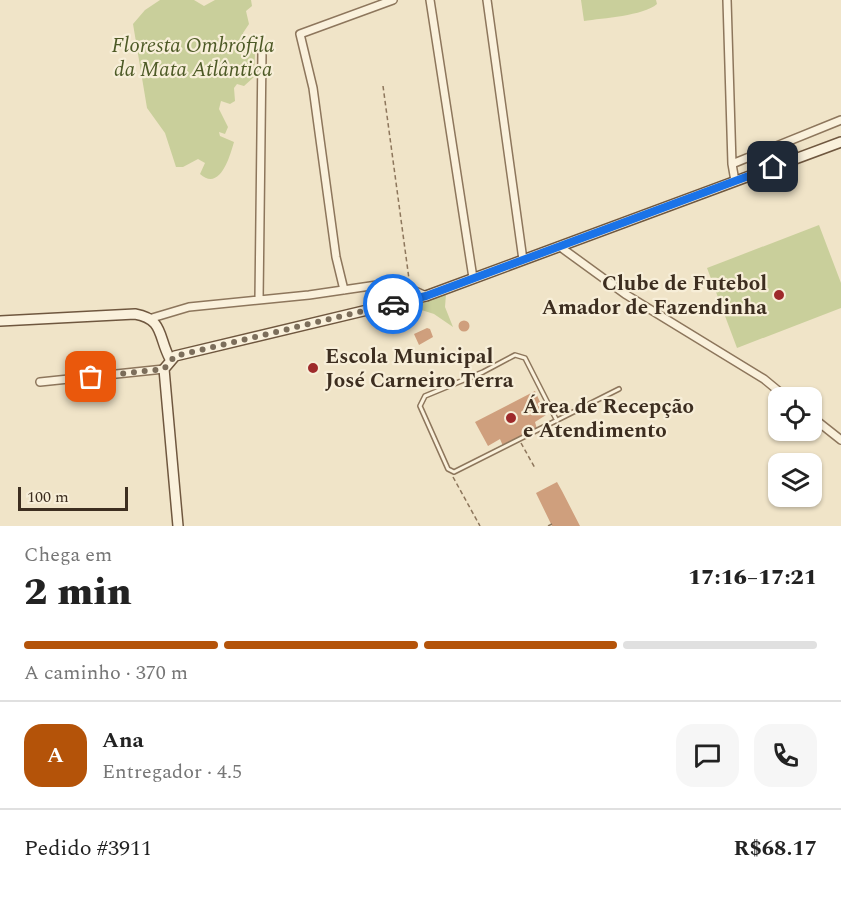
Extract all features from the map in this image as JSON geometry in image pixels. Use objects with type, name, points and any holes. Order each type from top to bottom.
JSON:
[{"type":"main road","points":[[178,526],[164,369],[170,359],[426,296],[840,144]]},
{"type":"main road","points":[[0,321],[135,314],[152,318],[170,359]]},
{"type":"street","points":[[344,290],[336,257],[313,88],[300,34],[374,3],[393,0]]},
{"type":"street","points":[[430,0],[444,105],[473,278]]},
{"type":"street","points":[[487,0],[523,260]]},
{"type":"street","points":[[727,0],[732,164],[735,181]]},
{"type":"street","points":[[259,300],[262,52]]},
{"type":"street","points":[[732,164],[841,120]]},
{"type":"street","points":[[560,246],[625,294],[774,387]]},
{"type":"street","points":[[152,318],[189,307],[384,284],[394,284],[426,296]]},
{"type":"street","points":[[40,382],[164,369]]},
{"type":"street","points":[[822,425],[841,440]]},
{"type":"lane","points":[[557,421],[525,358],[520,355],[425,396],[421,400],[421,411],[450,471],[458,471],[520,440],[620,389]]},
{"type":"path","points":[[383,86],[411,289]]},
{"type":"path","points":[[520,440],[535,468]]},
{"type":"path","points":[[450,471],[480,526]]},
{"type":"path","points":[[548,526],[552,524]]},
{"type":"green space","name":"Floresta Ombrófila da Mata Atlântica","points":[[160,0],[194,0],[204,6],[215,0],[251,0],[252,6],[246,11],[249,24],[243,33],[248,50],[253,50],[255,54],[254,77],[244,86],[237,84],[234,88],[235,101],[230,104],[221,101],[219,109],[228,127],[225,134],[219,132],[220,136],[234,142],[223,170],[213,179],[200,174],[205,163],[198,159],[183,167],[176,167],[165,133],[147,108],[133,24],[145,10]]},
{"type":"green space","points":[[581,0],[656,0],[657,4],[633,14],[584,21]]},
{"type":"green space","name":"Clube de Futebol Amador de Fazendinha","points":[[819,225],[841,283],[841,308],[737,348],[707,268]]},
{"type":"green space","points":[[446,294],[445,307],[453,327],[434,314],[412,307]]},
{"type":"building","points":[[464,320],[470,326],[464,332],[458,326]]},
{"type":"building","points":[[427,328],[430,329],[433,337],[419,345],[414,334]]},
{"type":"building","name":"Área de Recepção e Atendimento","points":[[535,391],[546,415],[535,422],[537,429],[503,446],[500,439],[488,446],[475,422]]},
{"type":"building","points":[[557,482],[580,526],[552,526],[536,493]]},
{"type":"way so far","points":[[91,377],[164,369],[170,359],[175,356],[393,304]]},
{"type":"place","name":"Clube de Futebol Amador de Fazendinha","points":[[779,295]]},
{"type":"place","name":"Escola Municipal José Carneiro Terra","points":[[313,368]]},
{"type":"place","name":"Área de Recepção e Atendimento","points":[[511,418]]},
{"type":"route","points":[[393,304],[426,296],[773,167]]}]
